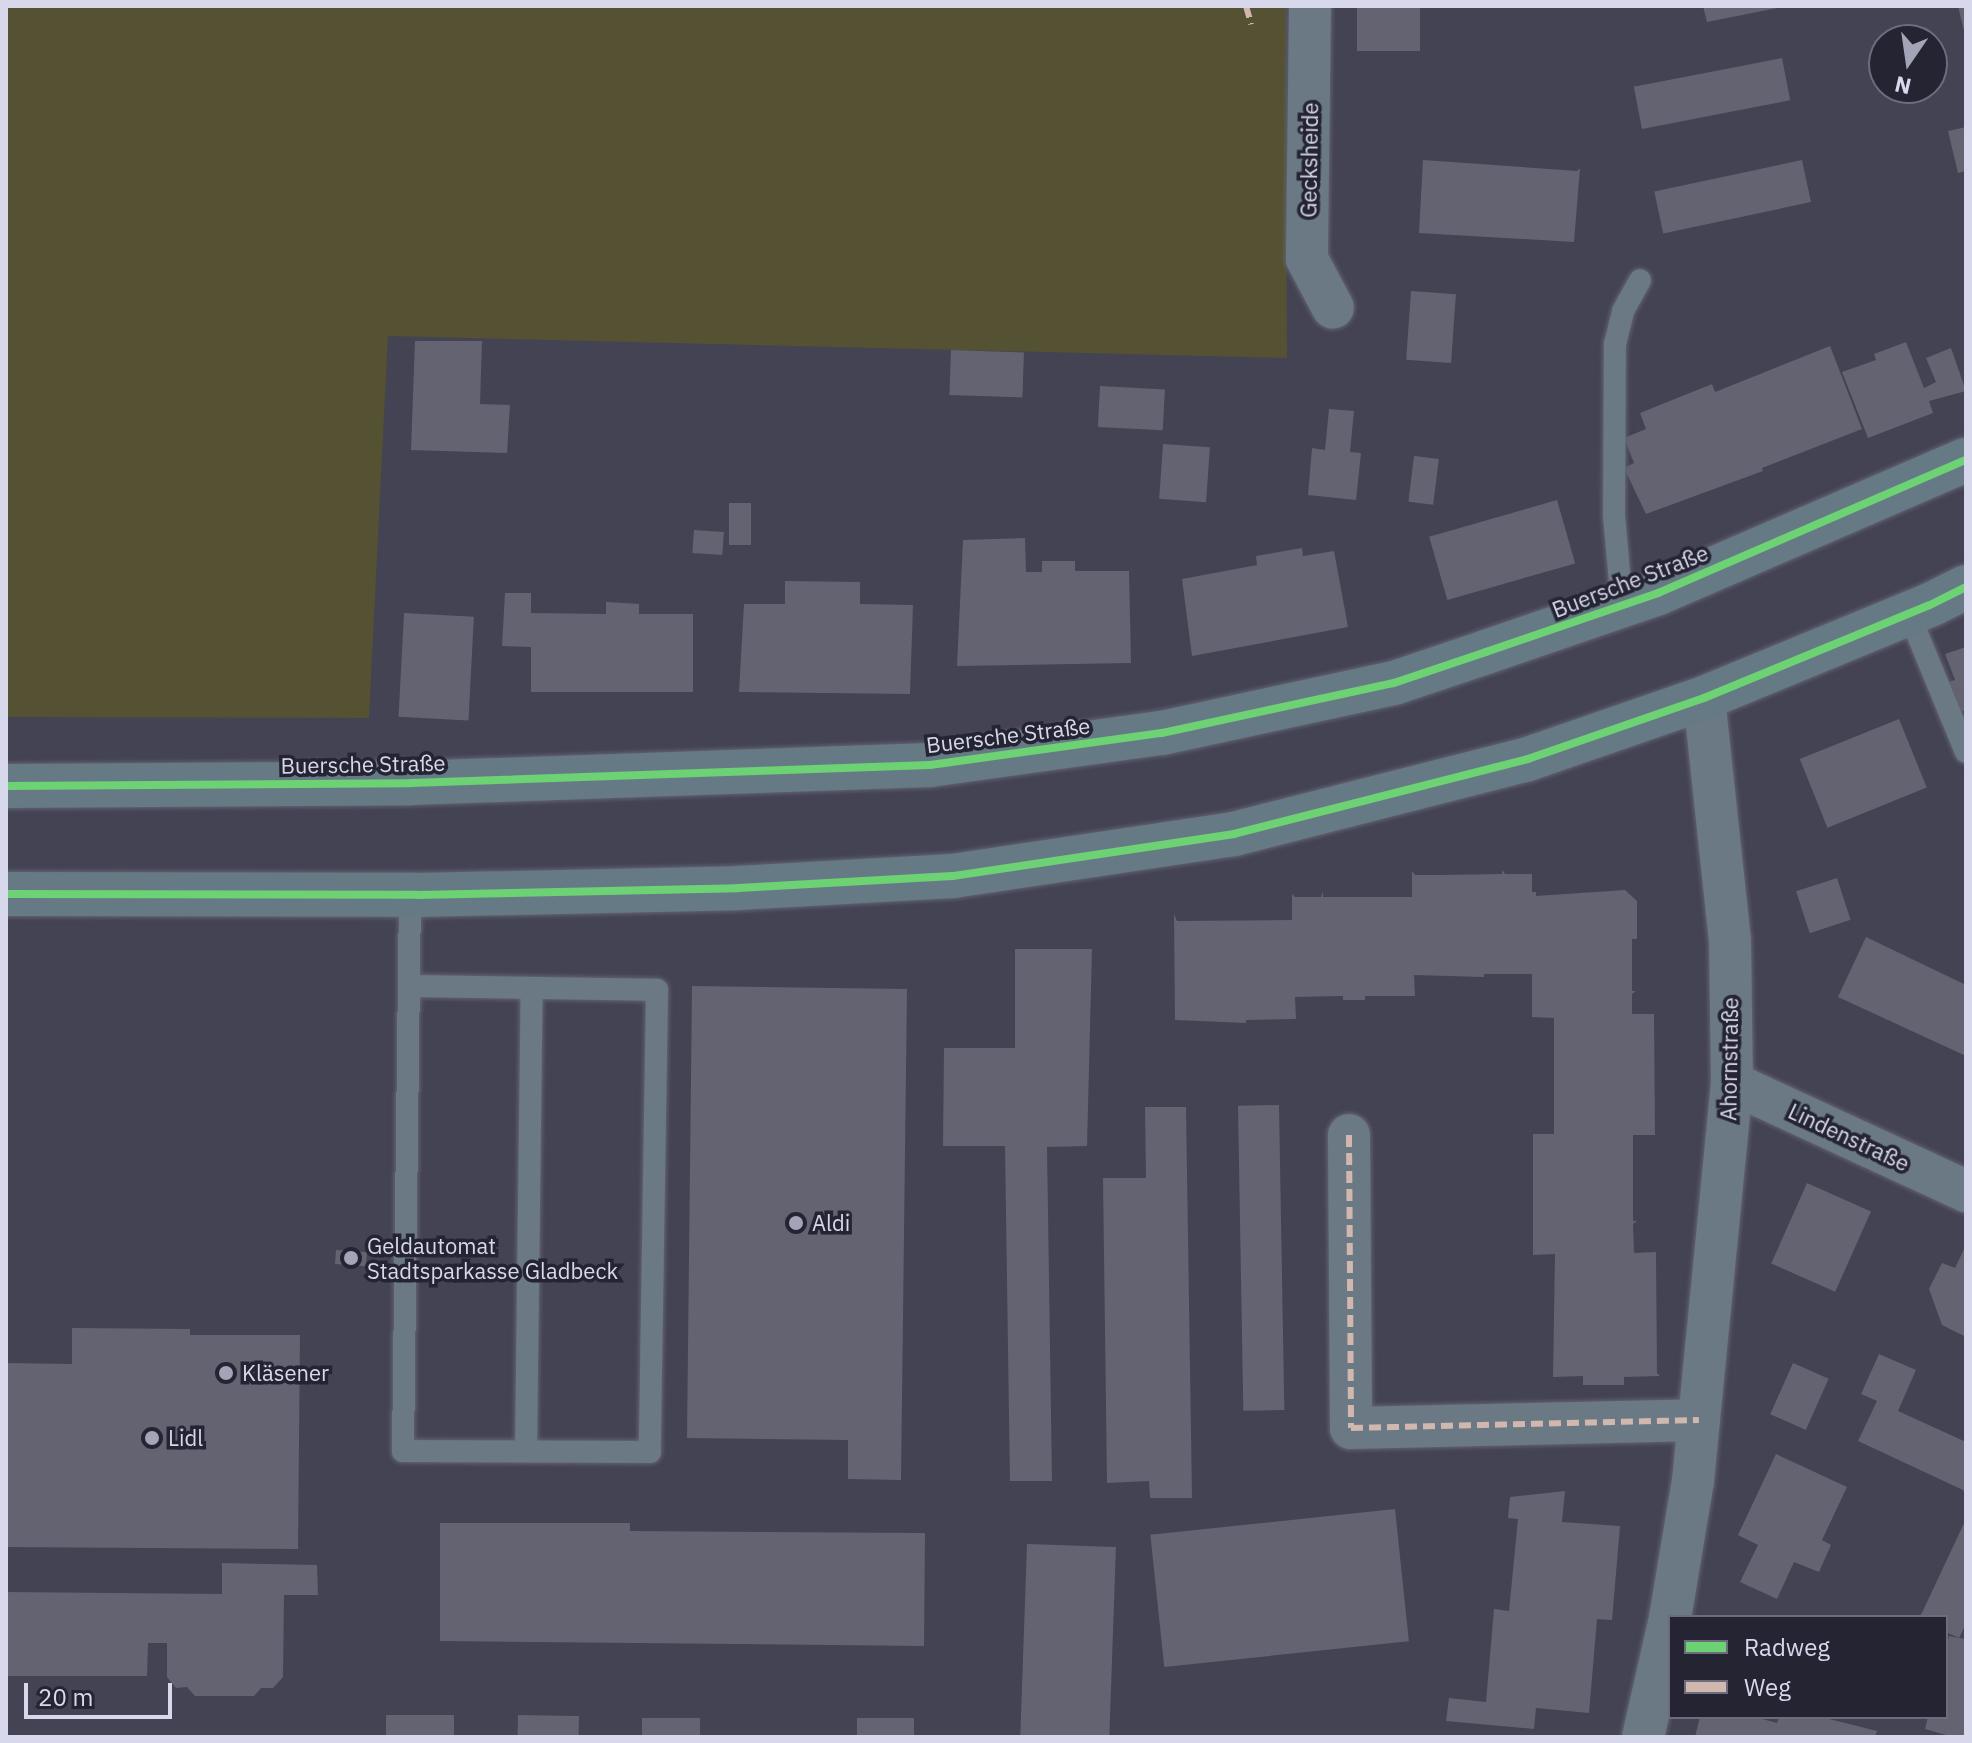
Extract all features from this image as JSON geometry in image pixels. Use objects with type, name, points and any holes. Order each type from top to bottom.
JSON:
[{"type":"main road","name":"Buersche Straße","points":[[6,786],[411,783],[930,765],[1162,733],[1394,683],[1658,593],[1966,460]]},
{"type":"main road","points":[[6,894],[410,895],[738,888],[953,876],[1234,834],[1528,759],[1704,698],[1909,614],[1966,587]]},
{"type":"street","name":"Gecksheide","points":[[1310,6],[1307,259],[1333,308]]},
{"type":"street","name":"Ahornstraße","points":[[1671,1615],[1693,1481],[1732,1083],[1730,941],[1704,698]]},
{"type":"street","name":"Lindenstraße","points":[[1732,1083],[1966,1191]]},
{"type":"street","points":[[1349,1135],[1351,1428],[1699,1420]]},
{"type":"street","name":"Ahornstraße","points":[[1643,1737],[1668,1627]]},
{"type":"lane","points":[[1622,605],[1614,515],[1615,344],[1623,311],[1640,280]]},
{"type":"lane","points":[[1909,614],[1966,752]]},
{"type":"lane","points":[[409,986],[657,990],[650,1452],[403,1451],[410,895]]},
{"type":"lane","points":[[526,1451],[532,989]]},
{"type":"shaded area","points":[[6,6],[1286,6],[1287,358],[388,336],[369,718],[6,717]]},
{"type":"building","points":[[1357,6],[1420,6],[1420,51],[1357,51]]},
{"type":"building","points":[[1703,6],[1782,6],[1782,7],[1707,22]]},
{"type":"building","points":[[1958,6],[1966,6],[1966,35],[1965,35]]},
{"type":"building","points":[[1782,58],[1790,100],[1642,129],[1634,87]]},
{"type":"building","points":[[1966,127],[1966,171],[1958,173],[1948,131]]},
{"type":"building","points":[[1423,160],[1577,171],[1580,168],[1574,242],[1419,233]]},
{"type":"building","points":[[1802,160],[1811,202],[1663,233],[1654,191]]},
{"type":"building","points":[[1411,291],[1456,294],[1451,363],[1406,360]]},
{"type":"building","points":[[415,341],[482,341],[480,404],[510,405],[507,453],[411,450]]},
{"type":"building","points":[[1906,342],[1924,388],[1936,382],[1926,358],[1951,348],[1966,391],[1929,401],[1933,413],[1868,438],[1842,372],[1876,360],[1874,354]]},
{"type":"building","points":[[1830,346],[1862,429],[1762,468],[1763,471],[1646,514],[1624,468],[1634,463],[1624,438],[1646,429],[1640,413],[1712,384],[1715,392]]},
{"type":"building","points":[[951,350],[1024,353],[1022,398],[949,395]]},
{"type":"building","points":[[1100,386],[1165,389],[1163,430],[1098,427]]},
{"type":"building","points":[[1329,409],[1354,411],[1350,452],[1361,453],[1356,500],[1308,495],[1312,448],[1325,450]]},
{"type":"building","points":[[1163,444],[1210,447],[1206,502],[1159,499]]},
{"type":"building","points":[[1414,456],[1439,459],[1433,505],[1408,502]]},
{"type":"building","points":[[1557,500],[1575,563],[1447,600],[1429,537]]},
{"type":"building","points":[[729,503],[751,503],[751,545],[729,545]]},
{"type":"building","points":[[694,530],[724,532],[722,555],[692,553]]},
{"type":"building","points":[[1025,538],[1026,572],[1042,572],[1042,561],[1075,561],[1075,571],[1129,571],[1131,663],[957,666],[963,540]]},
{"type":"building","points":[[1302,548],[1303,556],[1334,551],[1348,627],[1192,656],[1182,579],[1257,565],[1256,556]]},
{"type":"building","points":[[785,581],[860,582],[860,604],[913,605],[910,694],[739,692],[744,604],[785,604]]},
{"type":"building","points":[[505,593],[531,593],[531,613],[606,614],[606,602],[639,604],[639,614],[693,614],[693,692],[531,692],[531,647],[502,646]]},
{"type":"building","points":[[404,613],[474,617],[468,721],[399,717]]},
{"type":"building","points":[[1966,647],[1966,710],[1960,712],[1948,682],[1955,680],[1945,654]]},
{"type":"building","points":[[1899,719],[1927,788],[1828,828],[1800,759]]},
{"type":"building","points":[[1502,870],[1505,874],[1532,874],[1532,892],[1536,892],[1536,896],[1625,890],[1637,901],[1637,939],[1632,939],[1632,991],[1636,991],[1632,994],[1632,1014],[1654,1014],[1655,1135],[1633,1135],[1633,1221],[1637,1221],[1633,1224],[1634,1253],[1656,1252],[1657,1373],[1660,1376],[1624,1377],[1624,1385],[1583,1385],[1583,1376],[1553,1377],[1555,1254],[1533,1255],[1533,1134],[1554,1134],[1554,1018],[1532,1017],[1532,974],[1484,974],[1484,977],[1414,975],[1415,996],[1365,996],[1365,1000],[1343,1000],[1343,996],[1295,997],[1296,1019],[1246,1020],[1246,1023],[1175,1020],[1174,914],[1177,921],[1292,920],[1292,894],[1295,897],[1321,897],[1323,891],[1323,897],[1412,897],[1412,871],[1415,875],[1440,875],[1502,874]]},
{"type":"building","points":[[1837,878],[1851,920],[1810,933],[1796,891]]},
{"type":"building","points":[[1866,937],[1966,985],[1966,1056],[1838,997]]},
{"type":"building","points":[[1015,949],[1092,949],[1087,1146],[1047,1147],[1052,1481],[1010,1481],[1005,1146],[943,1146],[944,1048],[1015,1048]]},
{"type":"building","name":"Aldi","points":[[692,986],[907,989],[901,1480],[848,1479],[848,1440],[687,1438]]},
{"type":"building","points":[[1279,1105],[1284,1410],[1243,1411],[1238,1106]]},
{"type":"building","points":[[1145,1107],[1186,1107],[1192,1498],[1150,1498],[1149,1481],[1107,1483],[1103,1178],[1146,1178]]},
{"type":"building","points":[[1807,1183],[1871,1211],[1835,1292],[1771,1263]]},
{"type":"building","points":[[1966,1245],[1966,1337],[1942,1325],[1929,1289],[1942,1263],[1955,1268]]},
{"type":"building","name":"Geldautomat Stadtsparkasse Gladbeck","points":[[336,1250],[367,1252],[366,1266],[335,1264]]},
{"type":"building","name":"Lidl","points":[[72,1328],[190,1329],[190,1335],[300,1335],[298,1549],[6,1547],[6,1363],[72,1364]]},
{"type":"building","points":[[1879,1354],[1916,1370],[1898,1411],[1966,1442],[1966,1495],[1963,1490],[1858,1441],[1877,1401],[1861,1394]]},
{"type":"building","points":[[1793,1363],[1829,1379],[1806,1430],[1770,1414]]},
{"type":"building","points":[[1776,1454],[1847,1487],[1822,1540],[1831,1545],[1819,1572],[1794,1562],[1777,1599],[1740,1582],[1758,1545],[1738,1535]]},
{"type":"building","points":[[1565,1491],[1562,1522],[1620,1526],[1612,1620],[1597,1619],[1589,1713],[1536,1708],[1534,1729],[1446,1721],[1449,1698],[1486,1702],[1494,1609],[1509,1611],[1518,1519],[1508,1518],[1510,1497]]},
{"type":"building","points":[[1395,1509],[1409,1641],[1164,1667],[1150,1535]]},
{"type":"building","points":[[1966,1519],[1966,1624],[1959,1638],[1948,1633],[1948,1615],[1921,1615]]},
{"type":"building","points":[[440,1523],[630,1523],[630,1531],[925,1533],[924,1646],[440,1641]]},
{"type":"building","points":[[1027,1544],[1116,1547],[1109,1737],[1020,1737]]},
{"type":"building","points":[[222,1563],[317,1565],[318,1595],[284,1595],[283,1677],[273,1688],[261,1688],[254,1696],[195,1696],[187,1687],[176,1688],[167,1677],[167,1643],[148,1643],[147,1676],[6,1676],[6,1592],[222,1594]]},
{"type":"building","points":[[1949,1636],[1966,1639],[1966,1736],[1953,1737],[1925,1729],[1928,1719],[1948,1719]]},
{"type":"building","points":[[386,1715],[454,1715],[454,1737],[386,1737]]},
{"type":"building","points":[[518,1715],[579,1716],[579,1737],[518,1737]]},
{"type":"building","points":[[642,1718],[700,1718],[700,1737],[642,1737]]},
{"type":"building","points":[[857,1718],[914,1718],[914,1737],[857,1737]]},
{"type":"building","points":[[1700,1719],[1762,1719],[1777,1723],[1778,1719],[1829,1719],[1877,1731],[1875,1737],[1695,1737]]},
{"type":"marked path","points":[[1246,6],[1251,24]]},
{"type":"marked path","points":[[1349,1135],[1351,1428],[1699,1420]]},
{"type":"cycle path","points":[[6,786],[411,783],[930,765],[1162,733],[1394,683],[1486,652],[1658,593],[1966,460]]},
{"type":"cycle path","points":[[6,894],[417,895],[738,888],[953,876],[1234,834],[1528,759],[1704,698],[1930,605],[1966,587]]},
{"type":"place","name":"Aldi","points":[[796,1223]]},
{"type":"place","name":"Geldautomat Stadtsparkasse Gladbeck","points":[[351,1258]]},
{"type":"place","name":"Kläsener","points":[[226,1373]]},
{"type":"place","name":"Lidl","points":[[152,1438]]}]
